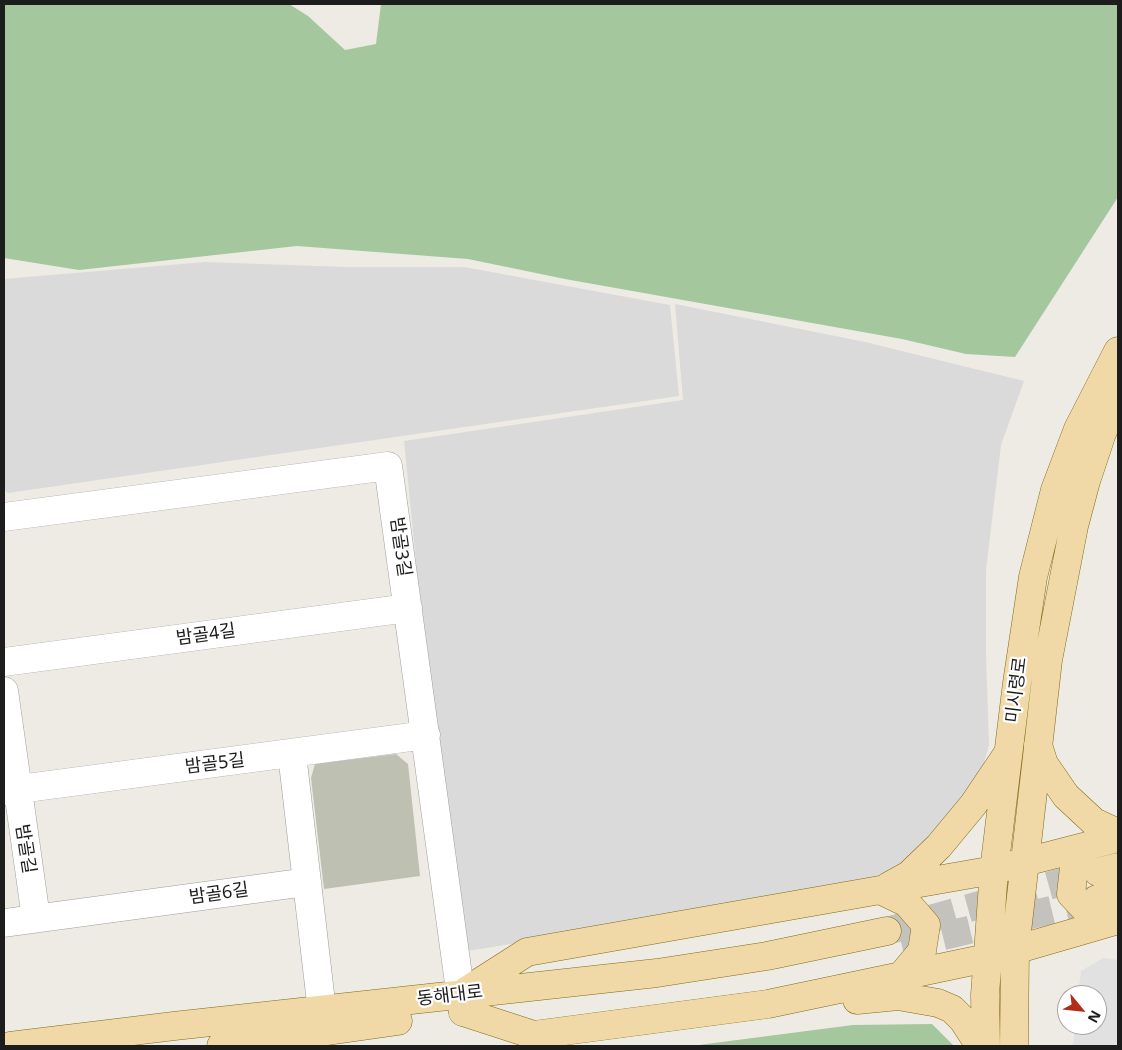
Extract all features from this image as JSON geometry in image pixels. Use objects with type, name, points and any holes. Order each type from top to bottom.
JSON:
[{"type":"main road","name":"미시령로","points":[[986,1046],[988,958],[994,870],[1033,578],[1055,490],[1078,429],[1118,351]]},
{"type":"main road","name":"미시령로","points":[[1014,1046],[1016,949],[1024,862],[1048,660],[1074,526],[1102,433],[1118,397]]},
{"type":"main road","points":[[1038,745],[1044,764],[1066,796],[1094,822],[1118,833]]},
{"type":"main road","points":[[882,891],[909,874],[939,846],[973,805],[1009,751]]},
{"type":"main road","points":[[1116,921],[988,958],[768,1004],[534,1035],[461,1003],[527,952],[994,870],[1118,838]]},
{"type":"main road","points":[[1086,847],[1074,868],[1070,894],[1089,913],[1116,921]]},
{"type":"main road","points":[[882,891],[907,903],[926,925],[922,951],[902,975]]},
{"type":"main road","name":"동해대로","points":[[10,1046],[174,1026],[322,1011],[461,1003],[763,973],[890,939]]},
{"type":"main road","points":[[768,1004],[797,1008],[898,996],[921,998],[952,1009],[963,1020],[980,1046]]},
{"type":"main road","name":"동해대로","points":[[221,1046],[461,1003]]},
{"type":"street","name":"밤골3길","points":[[4,517],[388,466],[461,1003]]},
{"type":"street","name":"밤골4길","points":[[4,662],[408,608]]},
{"type":"street","name":"밤골길","points":[[4,690],[10,790],[36,918]]},
{"type":"street","name":"밤골5길","points":[[10,790],[426,735]]},
{"type":"street","points":[[292,754],[322,1011]]},
{"type":"street","name":"밤골6길","points":[[4,923],[307,882]]},
{"type":"shaded area","points":[[205,262],[345,267],[464,267],[670,305],[679,396],[8,493],[4,490],[4,279]]},
{"type":"shaded area","points":[[675,304],[865,342],[1024,381],[1001,445],[986,570],[989,745],[980,777],[935,840],[878,885],[455,953],[404,441],[683,400]]},
{"type":"shaded area","points":[[396,754],[408,764],[420,876],[324,889],[311,778],[315,764]]},
{"type":"shaded area","points":[[1103,958],[1118,960],[1118,1046],[1073,1046],[1074,1035],[1107,1035],[1107,985],[1079,985],[1081,971]]},
{"type":"green space","points":[[4,4],[289,4],[308,16],[345,50],[376,44],[381,4],[1118,4],[1118,197],[1015,357],[966,354],[902,339],[565,279],[468,259],[297,246],[79,270],[4,258]]},
{"type":"green space","points":[[932,1024],[954,1046],[691,1046],[853,1025]]},
{"type":"tunnel","points":[[887,931],[1094,873]]},
{"type":"tunnel","points":[[902,946],[1097,899]]}]
